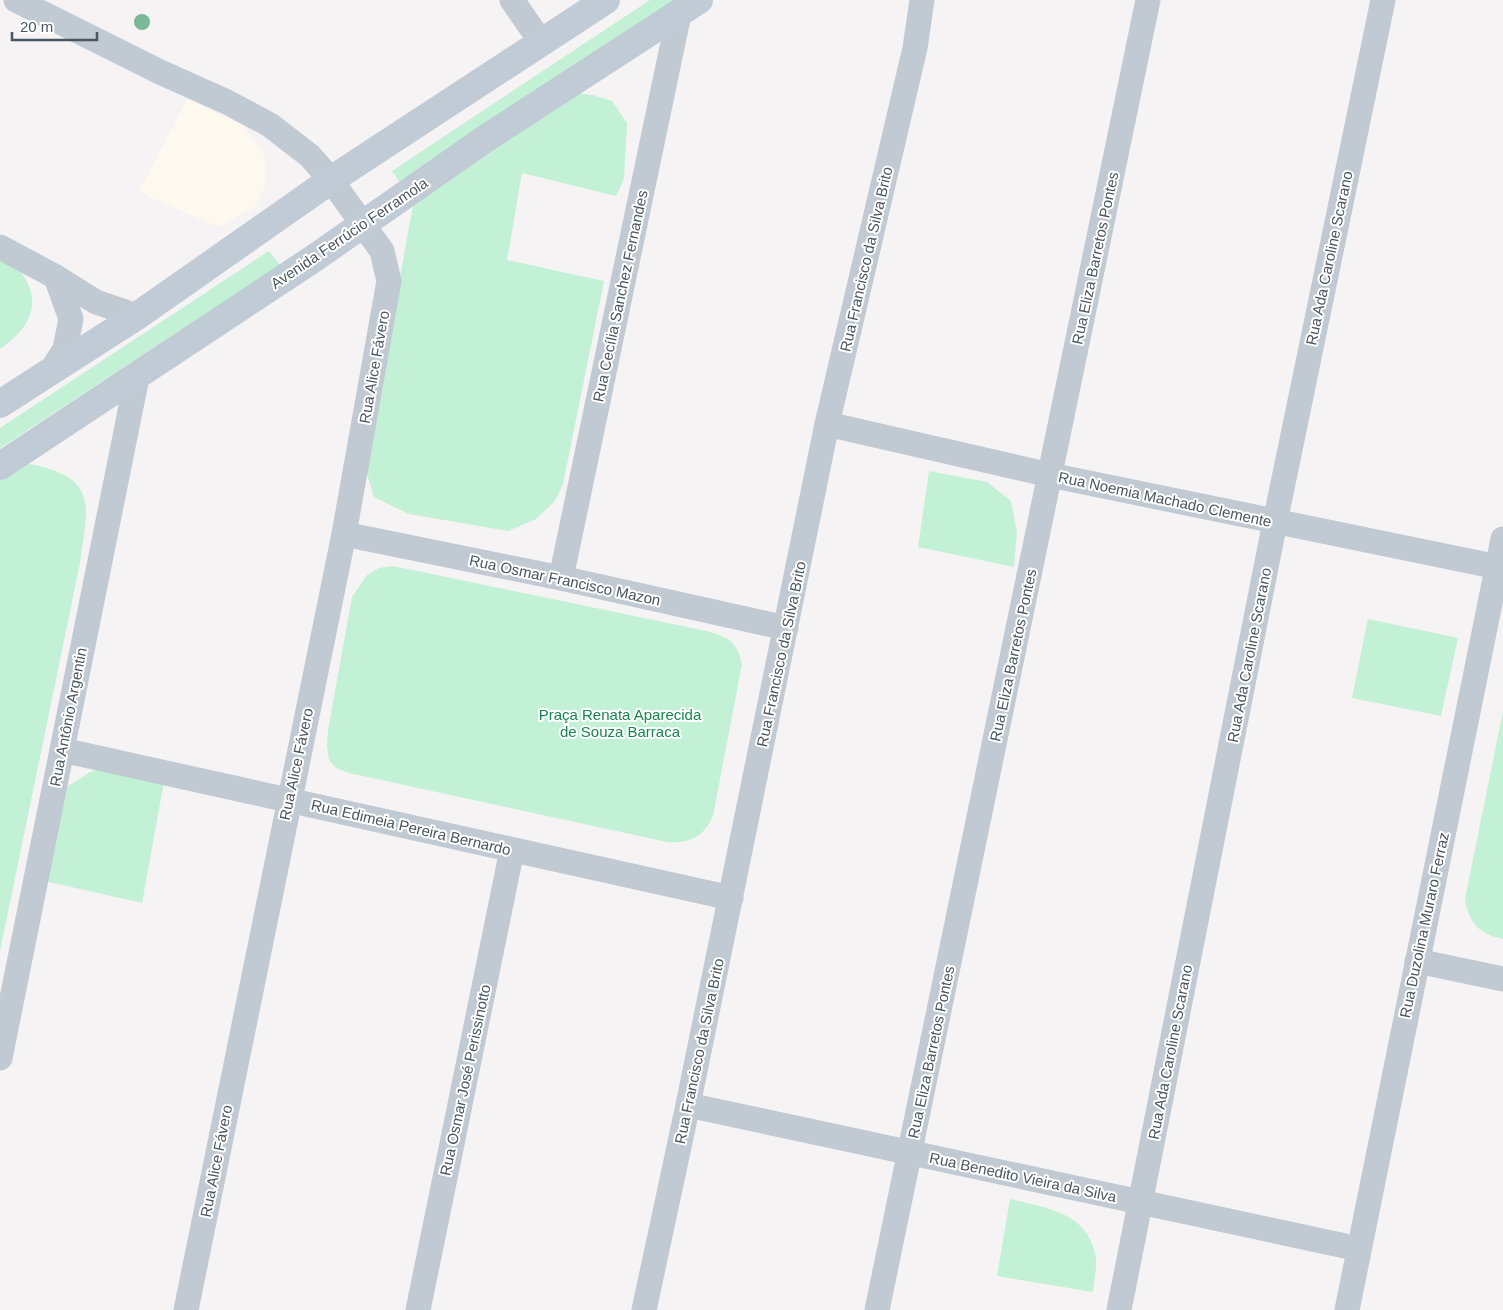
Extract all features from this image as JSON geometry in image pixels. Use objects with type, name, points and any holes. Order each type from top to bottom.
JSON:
[{"type":"street","name":"Rua Alice Fávero","points":[[16,0],[270,125],[310,156],[331,180],[382,250],[389,280],[344,534],[186,1310]]},
{"type":"street","points":[[512,0],[541,42]]},
{"type":"street","points":[[0,404],[53,368],[137,316],[331,180],[606,0]]},
{"type":"street","name":"Rua Francisco da Silva Brito","points":[[644,1310],[731,898],[827,424],[914,48],[922,0]]},
{"type":"street","name":"Rua Eliza Barretos Pontes","points":[[877,1310],[1148,0]]},
{"type":"street","name":"Rua Ada Caroline Scarano","points":[[1119,1310],[1275,522],[1383,0]]},
{"type":"street","name":"Avenida Ferrúcio Ferramola","points":[[0,466],[137,376],[485,139],[689,7]]},
{"type":"street","name":"Rua Cecília Sanchez Fernandes","points":[[561,578],[689,7]]},
{"type":"street","points":[[0,247],[56,277],[96,302],[137,316]]},
{"type":"street","points":[[53,368],[65,348],[71,319],[56,277]]},
{"type":"street","name":"Rua Antônio Argentin","points":[[0,1058],[137,376]]},
{"type":"street","name":"Rua Noemia Machado Clemente","points":[[827,424],[1050,475],[1500,568]]},
{"type":"street","name":"Rua Osmar Francisco Mazon","points":[[344,534],[561,578],[786,628]]},
{"type":"street","name":"Rua Duzolina Muraro Ferraz","points":[[1347,1310],[1417,961],[1500,568],[1503,539]]},
{"type":"street","name":"Rua Edimeia Pereira Bernardo","points":[[62,750],[731,898]]},
{"type":"street","name":"Rua Osmar José Perissinotto","points":[[418,1310],[512,850]]},
{"type":"street","points":[[1417,961],[1503,979]]},
{"type":"street","name":"Rua Benedito Vieira da Silva","points":[[688,1105],[1358,1249]]},
{"type":"shaded area","points":[[187,99],[244,126],[265,157],[265,187],[255,207],[218,227],[139,192]]},
{"type":"green space","points":[[650,0],[683,0],[403,187],[392,171]]},
{"type":"green space","points":[[566,92],[593,95],[612,101],[627,123],[624,179],[616,196],[522,173],[507,260],[604,281],[563,484],[555,501],[536,519],[508,531],[409,514],[374,497],[365,467],[413,206]]},
{"type":"green space","points":[[0,251],[23,276],[30,288],[32,300],[31,313],[25,325],[15,337],[0,349]]},
{"type":"green space","points":[[269,251],[280,265],[0,448],[0,428]]},
{"type":"green space","points":[[30,464],[68,477],[78,486],[84,497],[86,510],[80,563],[0,951],[0,473],[18,465]]},
{"type":"green space","points":[[929,471],[987,482],[1011,501],[1017,532],[1014,567],[918,547]]},
{"type":"green space","name":"Praça Renata Aparecida de Souza Barraca","points":[[393,566],[711,632],[724,637],[732,643],[738,651],[742,664],[713,816],[705,829],[695,838],[682,842],[667,842],[349,773],[336,768],[329,760],[327,746],[328,730],[352,597],[367,575],[379,568]]},
{"type":"green space","points":[[1368,619],[1458,638],[1441,716],[1352,698]]},
{"type":"green space","points":[[1503,711],[1503,939],[1488,934],[1476,926],[1469,915],[1465,899]]},
{"type":"green space","points":[[111,767],[165,776],[142,903],[45,881],[67,787],[90,772]]},
{"type":"green space","points":[[1010,1199],[1050,1209],[1073,1220],[1083,1228],[1090,1239],[1096,1257],[1093,1292],[997,1276]]}]
